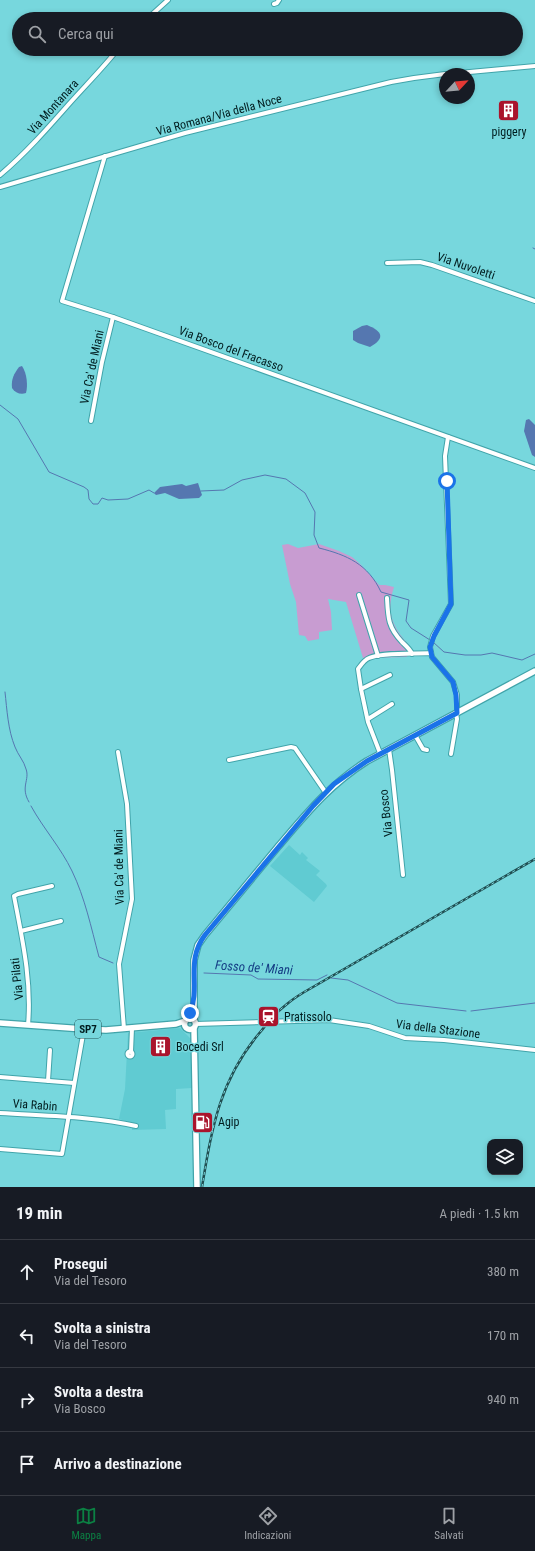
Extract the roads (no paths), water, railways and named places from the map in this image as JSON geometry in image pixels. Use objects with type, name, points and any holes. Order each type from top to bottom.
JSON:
[{"type":"main road","points":[[197,1187],[193,1003],[195,952],[202,939],[290,833],[326,792],[344,776],[380,753],[535,671]]},
{"type":"main road","points":[[193,1003],[184,1025],[195,1042]]},
{"type":"main road","points":[[186,1020],[191,1019],[194,1024]]},
{"type":"main road","name":"SP7","points":[[0,1023],[84,1029],[124,1029],[176,1024],[186,1020]]},
{"type":"main road","name":"SP7","points":[[176,1024],[186,1029]]},
{"type":"main road","points":[[186,1029],[191,1030],[194,1024]]},
{"type":"street","points":[[155,12],[168,0]]},
{"type":"street","points":[[274,4],[279,0]]},
{"type":"street","name":"Via Montanara","points":[[0,176],[37,140],[112,56]]},
{"type":"street","name":"Via Romana/Via della Noce","points":[[475,71],[535,66]]},
{"type":"street","name":"Via Romana/Via della Noce","points":[[0,187],[213,125],[358,90],[414,78],[439,75]]},
{"type":"street","name":"Via Bosco del Fracasso","points":[[105,156],[62,301],[535,468]]},
{"type":"street","name":"Via Nuvoletti","points":[[387,262],[420,262],[432,264],[535,301]]},
{"type":"street","name":"Via Ca' de Miani","points":[[91,421],[102,362],[113,318]]},
{"type":"street","points":[[448,437],[445,456],[451,604],[434,636],[430,647],[430,653],[453,682],[456,695],[457,719],[451,754]]},
{"type":"street","points":[[359,595],[378,656]]},
{"type":"street","points":[[387,598],[388,620],[390,625],[396,636],[412,654]]},
{"type":"street","points":[[380,753],[368,719],[358,669],[362,663],[369,658],[378,656],[430,653]]},
{"type":"street","points":[[361,689],[390,675]]},
{"type":"street","points":[[368,719],[392,704]]},
{"type":"street","points":[[415,735],[423,749],[427,750]]},
{"type":"street","points":[[229,760],[291,747],[295,748],[326,792]]},
{"type":"street","name":"Via Bosco","points":[[389,749],[403,875]]},
{"type":"street","name":"Via Ca' de Miani","points":[[118,752],[128,804],[132,899],[119,964],[124,1029]]},
{"type":"street","name":"Via Pilati","points":[[28,1024],[30,1003],[21,931],[14,896],[52,886]]},
{"type":"street","points":[[21,931],[61,921]]},
{"type":"street","name":"Via della Stazione","points":[[194,1024],[329,1020],[369,1026],[405,1038],[444,1040],[535,1050]]},
{"type":"street","points":[[131,1052],[132,1028]]},
{"type":"street","points":[[0,1149],[62,1154],[84,1029]]},
{"type":"street","points":[[48,1081],[50,1050]]},
{"type":"street","points":[[0,1077],[74,1083]]},
{"type":"street","name":"Via Rabin","points":[[0,1113],[68,1117],[136,1126]]},
{"type":"waterway","points":[[0,405],[18,419],[49,472],[84,487],[88,490],[89,499],[93,504],[98,504],[102,498],[108,500],[128,499],[149,490],[154,493]]},
{"type":"waterway","points":[[201,491],[224,490],[242,480],[265,475],[286,479],[305,493],[315,512],[314,535],[319,548],[339,554],[356,562],[370,574],[381,592],[409,600],[406,621],[411,628],[430,640]]},
{"type":"waterway","points":[[433,642],[444,652],[465,655],[492,653],[522,660],[535,654]]},
{"type":"waterway","name":"Fosso de' Miani","points":[[5,692],[11,734],[15,747],[24,763],[27,773],[25,792],[29,802]]},
{"type":"waterway","name":"Fosso de' Miani","points":[[31,806],[63,854],[77,881],[99,957],[113,963]]},
{"type":"waterway","name":"Fosso de' Miani","points":[[204,973],[251,975],[258,979],[317,980],[327,975]]},
{"type":"waterway","name":"Fosso de' Miani","points":[[331,978],[348,980],[397,1003],[466,1011]]},
{"type":"waterway","name":"Fosso de' Miani","points":[[471,1011],[535,1003]]},
{"type":"railway","points":[[202,1187],[214,1124],[227,1085],[236,1066],[248,1048],[277,1013],[290,1001],[303,993],[535,859]]},
{"type":"place","name":"piggery","points":[[509,111]]},
{"type":"place","name":"Pratissolo","points":[[268,1017]]},
{"type":"place","name":"Bocedi Srl","points":[[161,1047]]},
{"type":"place","name":"Agip","points":[[202,1122]]}]
